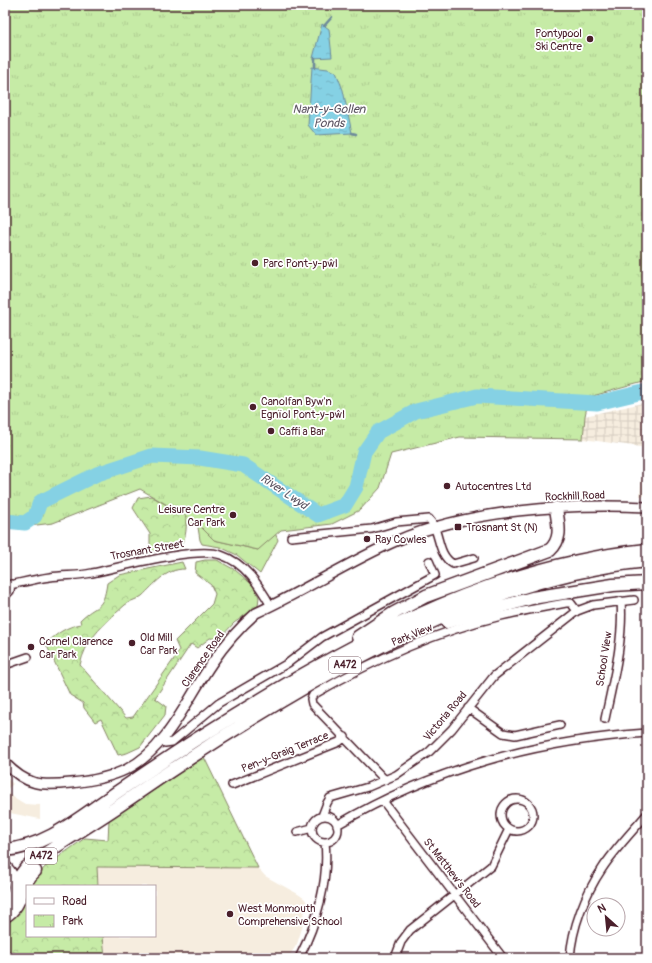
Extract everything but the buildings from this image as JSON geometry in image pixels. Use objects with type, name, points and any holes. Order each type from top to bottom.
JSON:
[{"type":"main road","points":[[345,651],[361,635],[394,613],[426,596],[550,550],[557,542],[559,537],[556,508]]},
{"type":"main road","name":"A472","points":[[15,883],[31,863],[60,843],[68,833],[198,738],[345,651],[395,625],[453,599],[518,575],[589,557],[647,550]]},
{"type":"main road","name":"A472","points":[[5,858],[24,855],[68,833],[244,723],[395,638],[486,599],[535,582],[587,570],[647,561]]},
{"type":"main road","points":[[395,638],[532,598],[612,585],[647,583]]},
{"type":"main road","points":[[5,850],[22,848],[68,833]]},
{"type":"main road","name":"A472","points":[[5,916],[18,905],[27,878],[64,847],[68,833]]},
{"type":"main road","points":[[5,867],[11,874],[15,883],[13,895],[5,906]]},
{"type":"street","name":"Rockhill Road","points":[[434,528],[487,516],[556,508],[647,507]]},
{"type":"street","points":[[291,537],[372,529],[396,522],[429,519],[447,561],[453,564],[474,558]]},
{"type":"street","name":"Clarence Road","points":[[5,763],[22,778],[42,785],[95,781],[117,774],[136,764],[160,740],[187,704],[211,664],[232,636],[256,613],[360,558],[397,541],[434,528]]},
{"type":"street","name":"Trosnant Street","points":[[8,585],[48,577],[92,573],[107,568],[187,554],[208,552],[221,555],[245,570],[260,586],[271,606]]},
{"type":"street","points":[[160,740],[165,743],[172,742],[219,703],[288,663],[322,637],[435,575],[429,561]]},
{"type":"street","points":[[5,596],[10,591],[8,585]]},
{"type":"street","points":[[577,611],[593,605],[634,600]]},
{"type":"street","name":"School View","points":[[605,719],[618,649],[622,616],[621,601]]},
{"type":"street","name":"Park View","points":[[385,780],[312,704],[311,699],[313,695],[348,674],[454,630],[500,616],[566,602],[571,603],[577,611]]},
{"type":"street","name":"Victoria Road","points":[[322,816],[330,798],[368,787],[385,780],[406,769],[438,745],[494,676],[577,611]]},
{"type":"street","points":[[5,665],[28,657]]},
{"type":"street","points":[[468,708],[503,733],[515,735],[560,725]]},
{"type":"street","points":[[337,825],[424,781],[465,766],[503,755],[555,744],[610,736],[647,733]]},
{"type":"street","name":"Pen-y-Graig Terrace","points":[[232,784],[339,742],[345,737]]},
{"type":"street","points":[[518,798],[528,802],[533,811],[532,821],[525,829],[520,831],[509,829],[502,821],[502,810],[504,805],[518,798]]},
{"type":"street","name":"St Matthew's Road","points":[[383,801],[503,958]]},
{"type":"street","points":[[570,958],[577,923],[591,886],[602,868],[647,814]]},
{"type":"street","points":[[325,842],[317,839],[312,832],[315,820],[322,816],[331,818],[337,825]]},
{"type":"street","points":[[325,842],[335,836],[337,825]]},
{"type":"street","points":[[297,832],[312,828]]},
{"type":"street","points":[[395,958],[401,942],[410,930],[492,865],[509,829]]},
{"type":"street","points":[[299,958],[310,932],[322,896],[327,867],[325,842]]},
{"type":"shaded area","points":[[647,402],[647,448],[583,439],[585,416]]},
{"type":"shaded area","points":[[644,448],[647,448],[647,496],[640,496]]},
{"type":"shaded area","points":[[5,776],[13,784],[6,790],[10,795],[25,804],[40,805],[40,819],[5,812]]},
{"type":"shaded area","name":"West Monmouth Comprehensive School","points":[[97,867],[258,868],[265,876],[305,899],[308,905],[300,923],[303,925],[297,944],[288,958],[105,958],[103,937],[156,937],[156,885],[98,885]]},
{"type":"green space","points":[[5,5],[647,5],[647,381],[589,397],[585,416],[583,439],[460,437],[391,454],[380,488],[360,510],[332,524],[281,530],[258,550],[214,540],[197,523],[186,524],[186,516],[140,489],[53,523],[5,529]]},
{"type":"green space","points":[[151,496],[186,516],[186,527],[183,541],[175,547],[150,552],[150,534],[133,508],[138,498]]},
{"type":"green space","points":[[197,521],[214,540],[258,550],[273,528],[278,540],[260,574],[237,555],[220,547],[202,544]]},
{"type":"green space","points":[[217,560],[235,570],[253,585],[259,597],[258,606],[234,623],[219,639],[210,638],[197,648],[191,644],[155,698],[166,706],[165,715],[140,747],[118,755],[101,719],[95,722],[84,708],[83,703],[70,695],[46,644],[62,631],[81,624],[80,620],[101,603],[107,583],[119,575],[182,562],[185,569],[166,574],[142,596],[126,604],[98,630],[85,649],[82,657],[80,665],[126,718],[133,717],[176,656],[179,650],[175,641],[212,604],[215,594],[211,585],[195,573],[196,562]]},
{"type":"green space","points":[[204,757],[258,868],[97,867],[98,885],[29,885],[46,866],[85,838],[108,840],[109,820]]},
{"type":"green space","points":[[26,888],[26,937],[103,937],[105,958],[27,958],[5,949],[5,916]]},
{"type":"water","points":[[322,24],[329,29],[332,57],[313,58]]},
{"type":"water","name":"Nant-y-Gollen Ponds","points":[[312,67],[328,69],[336,72],[343,90],[352,133],[316,135],[308,125]]},
{"type":"waterway","points":[[324,26],[332,17]]},
{"type":"waterway","points":[[315,58],[315,68]]},
{"type":"waterway","points":[[352,133],[356,134]]},
{"type":"waterway","name":"River Lwyd","points":[[5,521],[25,523],[35,516],[40,502],[97,474],[152,456],[200,458],[243,465],[318,515],[345,505],[356,487],[364,452],[378,432],[416,411],[477,396],[597,403],[647,391]]},
{"type":"place","name":"Pontypool Ski Centre","points":[[590,39]]},
{"type":"place","name":"Parc Pont-y-pŵl","points":[[255,263]]},
{"type":"place","name":"Canolfan Byw'n Egnïol Pont-y-pŵl","points":[[253,407]]},
{"type":"place","name":"Caffi a Bar","points":[[271,431]]},
{"type":"place","name":"Autocentres Ltd","points":[[447,486]]},
{"type":"place","name":"Leisure Centre Car Park","points":[[233,515]]},
{"type":"place","name":"Trosnant St (N)","points":[[458,527]]},
{"type":"place","name":"Ray Cowles","points":[[367,539]]},
{"type":"place","name":"Old Mill Car Park","points":[[132,643]]},
{"type":"place","name":"Cornel Clarence Car Park","points":[[31,647]]},
{"type":"place","name":"West Monmouth Comprehensive School","points":[[230,914]]}]
